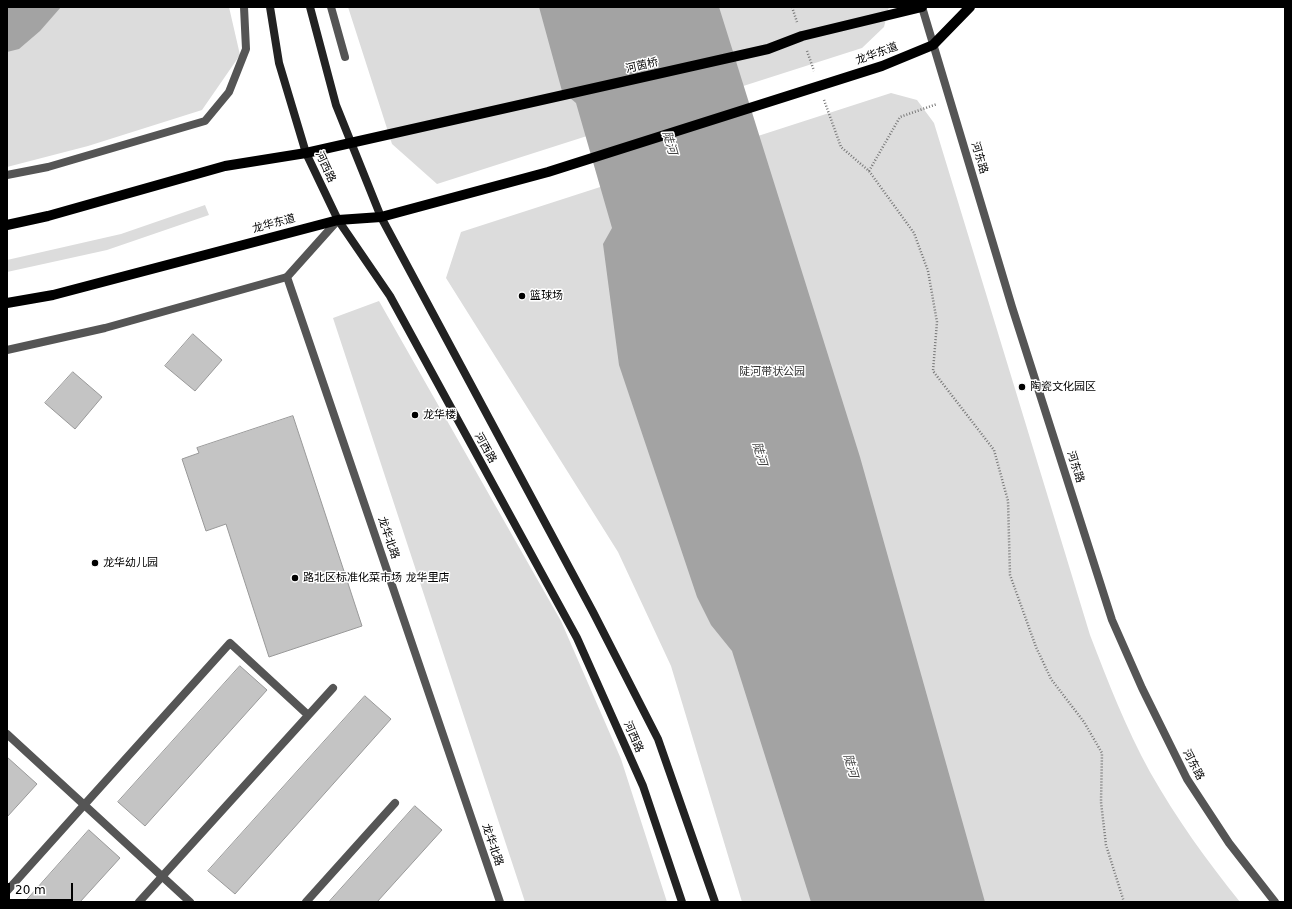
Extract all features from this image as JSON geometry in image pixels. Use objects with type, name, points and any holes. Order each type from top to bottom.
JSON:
[{"type":"main road","name":"河西路","points":[[270,7],[279,63],[306,153],[338,220],[390,296],[577,638],[644,786],[682,902]]},
{"type":"main road","name":"河西路","points":[[310,7],[336,105],[381,217],[593,612],[658,739],[714,902]]},
{"type":"main road","points":[[802,36],[922,7]]},
{"type":"main road","name":"龙华东道","points":[[7,303],[53,295],[338,220],[381,217],[548,172],[882,66],[932,45],[970,7]]},
{"type":"main road","name":"河茵桥","points":[[351,143],[521,106],[768,49],[802,36]]},
{"type":"main road","points":[[7,225],[48,216],[225,166],[306,153],[351,143]]},
{"type":"street","points":[[7,175],[48,167],[205,121],[229,92],[246,49],[244,7]]},
{"type":"street","points":[[331,7],[345,57]]},
{"type":"street","name":"河东路","points":[[922,7],[932,45],[1012,307],[1112,620],[1142,688],[1187,779],[1229,843],[1276,902]]},
{"type":"street","points":[[7,350],[105,328],[287,276],[338,220]]},
{"type":"street","name":"龙华北路","points":[[287,276],[500,902]]},
{"type":"street","points":[[7,891],[230,643],[308,715]]},
{"type":"street","points":[[139,902],[333,688]]},
{"type":"street","points":[[7,734],[190,902]]},
{"type":"street","points":[[306,902],[395,803]]},
{"type":"path","points":[[792,7],[841,147],[869,171],[914,233],[928,271],[937,322],[933,371],[994,450],[1008,501],[1010,575],[1036,647],[1051,679],[1084,722],[1102,753],[1101,802],[1106,845],[1124,902]]},
{"type":"path","points":[[869,171],[900,116],[950,100]]},
{"type":"green space","points":[[7,7],[229,7],[240,55],[202,110],[88,146],[7,167]]},
{"type":"green space","points":[[348,7],[889,7],[884,27],[862,48],[437,184],[392,144]]},
{"type":"green space","name":"陡河带状公园","points":[[891,93],[917,100],[934,123],[1090,635],[1118,705],[1141,755],[1170,806],[1204,855],[1240,902],[742,902],[671,666],[618,552],[446,278],[461,232]]},
{"type":"green space","points":[[205,205],[209,215],[107,250],[7,272],[7,260],[121,234]]},
{"type":"green space","points":[[379,301],[561,621],[621,759],[667,902],[525,902],[333,318]]},
{"type":"water","points":[[7,7],[61,7],[40,31],[19,49],[7,52]]},
{"type":"water","name":"陡河","points":[[539,7],[719,7],[860,457],[985,902],[811,902],[732,651],[711,625],[697,597],[619,365],[603,244],[612,228],[576,103],[562,91]]},
{"type":"building","points":[[193,334],[222,360],[195,391],[165,366]]},
{"type":"building","points":[[73,372],[102,397],[75,429],[45,403]]},
{"type":"building","name":"路北区标准化菜市场 龙华里店","points":[[293,416],[362,626],[269,657],[226,524],[206,531],[182,459],[199,453],[197,448]]},
{"type":"building","points":[[240,666],[267,690],[145,826],[118,802]]},
{"type":"building","points":[[365,696],[391,719],[235,894],[208,871]]},
{"type":"building","points":[[7,757],[37,784],[7,817]]},
{"type":"building","points":[[415,806],[442,830],[377,902],[329,902]]},
{"type":"building","points":[[89,830],[120,858],[80,902],[25,902]]},
{"type":"place","name":"篮球场","points":[[522,296]]},
{"type":"place","name":"陶瓷文化园区","points":[[1022,387]]},
{"type":"place","name":"龙华楼","points":[[415,415]]},
{"type":"place","name":"龙华幼儿园","points":[[95,563]]},
{"type":"place","name":"路北区标准化菜市场 龙华里店","points":[[295,578]]}]
